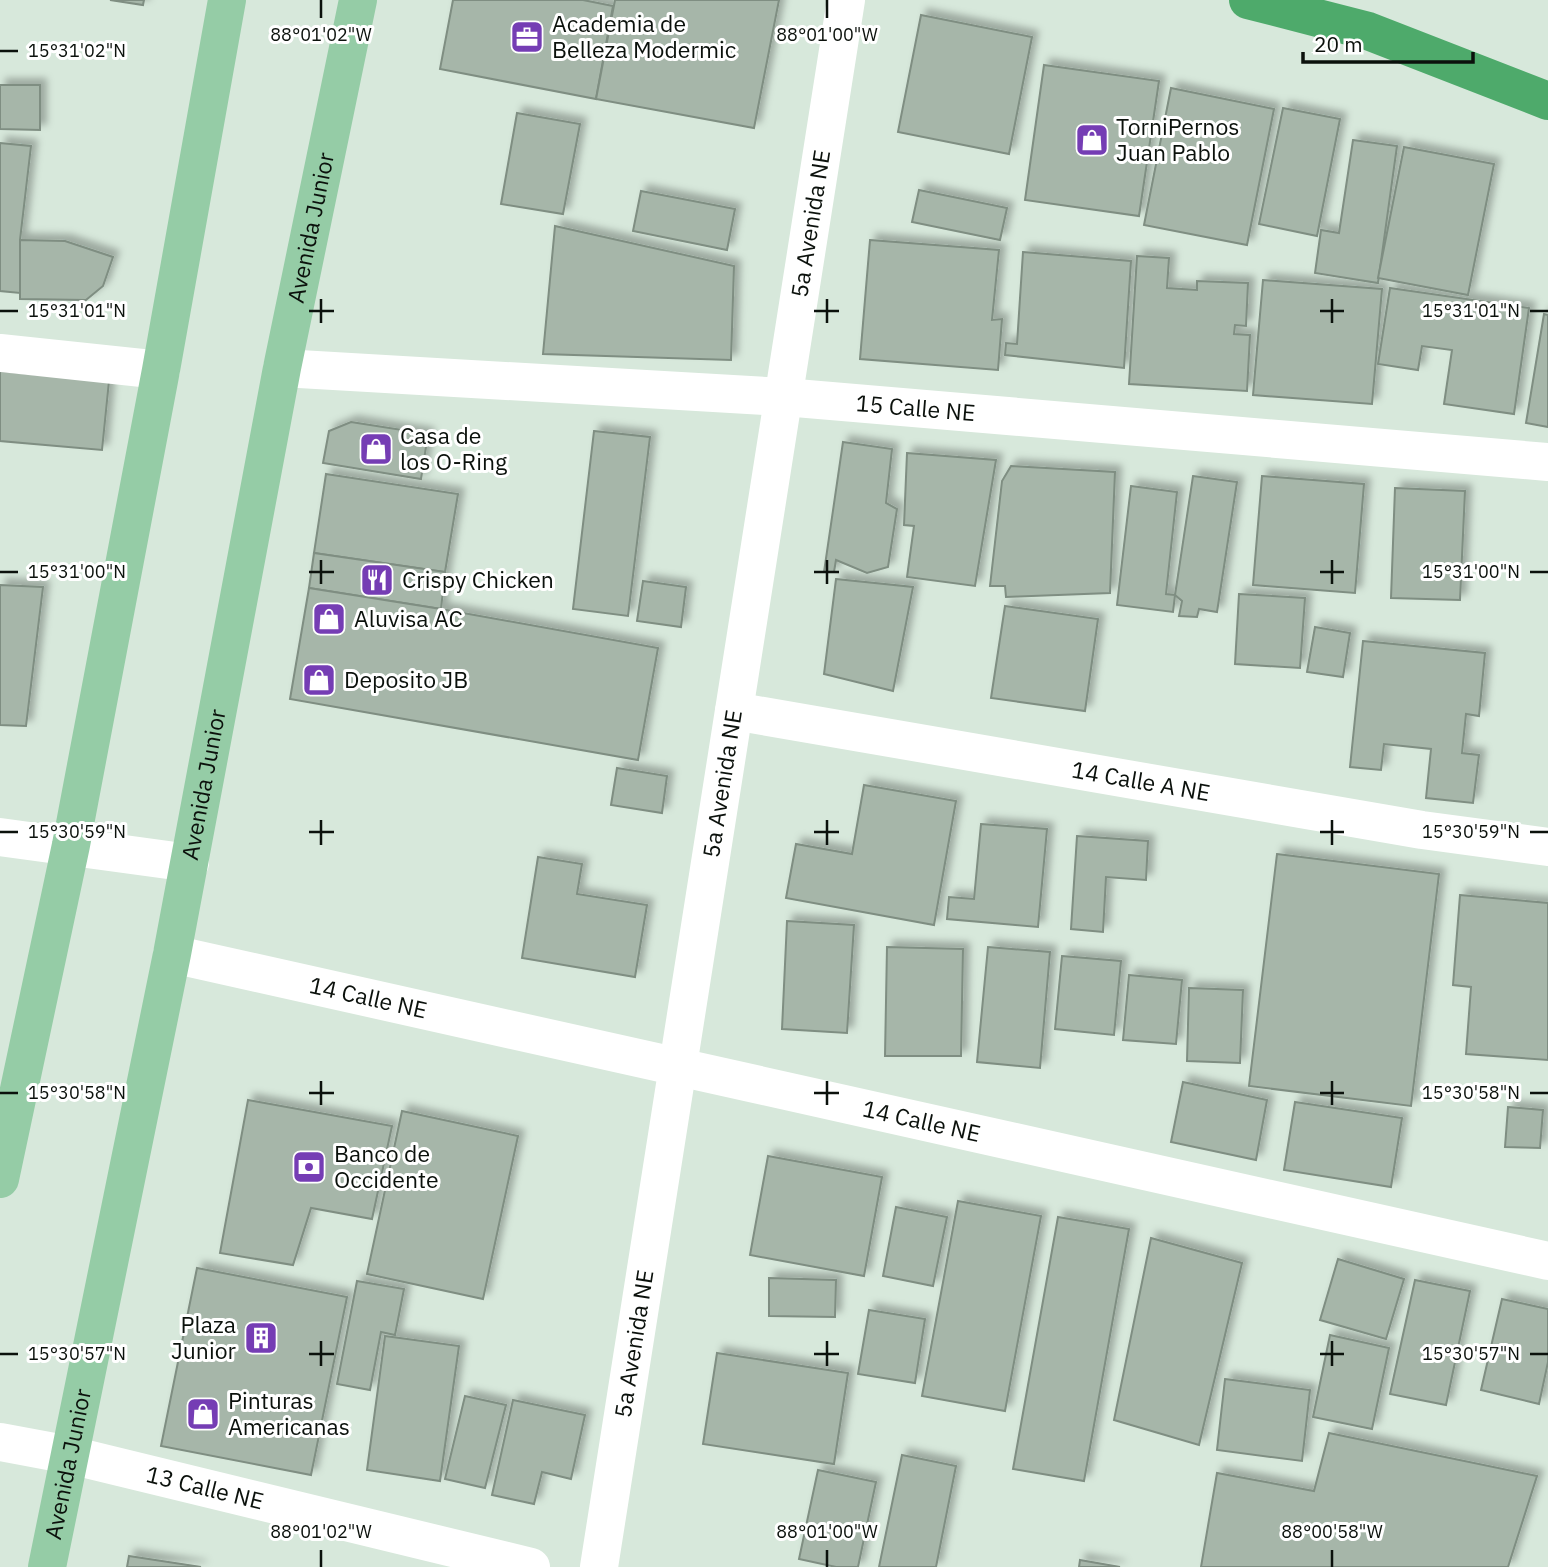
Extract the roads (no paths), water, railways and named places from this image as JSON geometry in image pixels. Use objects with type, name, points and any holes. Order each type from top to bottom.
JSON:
[{"type":"highway","points":[[1248,0],[1367,31],[1548,101]]},
{"type":"main road","points":[[0,1179],[71,845],[161,370],[227,0]]},
{"type":"main road","name":"Avenida Junior","points":[[47,1567],[172,954],[282,368],[358,0]]},
{"type":"street","name":"5a Avenida NE","points":[[599,1567],[846,0]]},
{"type":"street","points":[[0,353],[161,370]]},
{"type":"street","name":"15 Calle NE","points":[[282,368],[783,397],[1548,462]]},
{"type":"street","name":"14 Calle A NE","points":[[734,711],[1422,830],[1548,847]]},
{"type":"street","points":[[0,837],[190,863]]},
{"type":"street","name":"14 Calle NE","points":[[172,954],[1548,1261]]},
{"type":"street","name":"13 Calle NE","points":[[0,1442],[69,1455],[531,1567]]},
{"type":"place","name":"Academia de Belleza Modermic","points":[[527,37]]},
{"type":"place","name":"TorniPernos Juan Pablo","points":[[1092,140]]},
{"type":"place","name":"Casa de los O-Ring","points":[[376,449]]},
{"type":"place","name":"Crispy Chicken","points":[[377,580]]},
{"type":"place","name":"Aluvisa AC","points":[[329,619]]},
{"type":"place","name":"Deposito JB","points":[[319,680]]},
{"type":"place","name":"Banco de Occidente","points":[[309,1167]]},
{"type":"place","name":"Plaza Junior","points":[[261,1338]]},
{"type":"place","name":"Pinturas Americanas","points":[[203,1414]]}]
